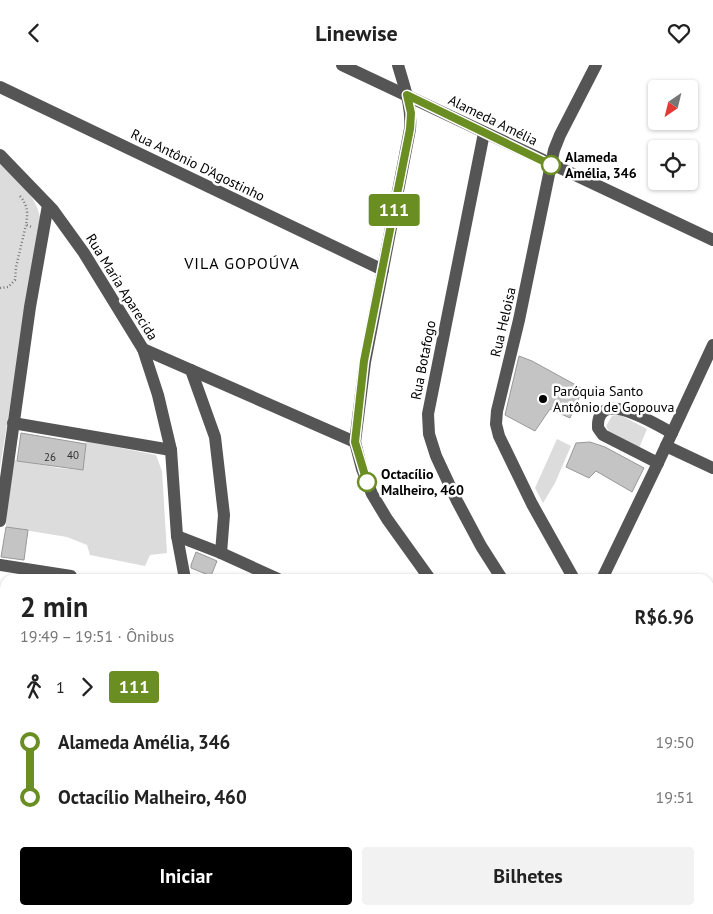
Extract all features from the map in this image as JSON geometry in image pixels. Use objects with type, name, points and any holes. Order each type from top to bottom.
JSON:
[{"type":"street","name":"Alameda Amélia","points":[[342,65],[713,240]]},
{"type":"street","points":[[398,65],[411,113],[410,129],[364,361],[355,442],[362,469],[372,494],[387,519],[426,574]]},
{"type":"street","name":"Rua Heloisa","points":[[571,574],[532,504],[499,436],[496,424],[497,411],[519,320],[554,150],[596,65]]},
{"type":"street","name":"Rua Antônio D'Agostinho","points":[[0,87],[383,270]]},
{"type":"street","name":"Rua Botafogo","points":[[484,133],[428,414],[429,434],[436,457],[457,501],[499,574]]},
{"type":"street","name":"Rua Maria Aparecida","points":[[0,155],[48,205],[84,253],[143,349],[156,387],[171,450],[177,536],[184,574]]},
{"type":"street","points":[[0,515],[3,482],[30,307],[48,205]]},
{"type":"street","points":[[604,574],[713,345]]},
{"type":"street","points":[[143,349],[355,442]]},
{"type":"street","points":[[191,370],[215,437],[224,515],[221,553]]},
{"type":"street","points":[[658,463],[603,435],[598,428],[601,414],[608,408],[621,408],[672,433]]},
{"type":"street","points":[[13,423],[171,450]]},
{"type":"street","points":[[666,446],[713,468]]},
{"type":"street","points":[[177,536],[267,574]]},
{"type":"street","points":[[0,565],[57,574]]},
{"type":"path","points":[[0,288],[8,287],[15,281],[16,267],[28,211],[20,195]]},
{"type":"path","points":[[26,225],[38,229]]},
{"type":"path","points":[[15,281],[19,282]]},
{"type":"shaded area","points":[[0,162],[29,194],[38,208],[40,217],[0,468]]},
{"type":"shaded area","points":[[612,416],[622,416],[647,429],[639,448],[611,436],[606,426]]},
{"type":"shaded area","points":[[557,439],[571,446],[555,483],[543,503],[535,488]]},
{"type":"shaded area","points":[[86,441],[156,455],[162,471],[167,553],[150,555],[145,566],[90,555],[87,545],[67,537],[6,527],[8,459],[59,468],[83,470]]},
{"type":"building","name":"Paróquia Santo Antônio de Gopouva","points":[[519,356],[532,361],[583,389],[570,418],[550,409],[535,431],[505,415]]},
{"type":"building","points":[[21,433],[86,444],[83,470],[17,461]]},
{"type":"building","points":[[590,442],[605,447],[644,468],[632,492],[596,471],[589,478],[566,467],[576,443]]},
{"type":"building","points":[[6,527],[28,530],[24,560],[1,557]]},
{"type":"building","points":[[196,552],[217,561],[212,574],[206,574],[191,568]]},
{"type":"bus line","name":"111","points":[[367,482],[355,442],[364,361],[410,129],[411,113],[407,95],[551,165]]},
{"type":"place","name":"Alameda Amélia, 346","points":[[551,165]]},
{"type":"place","name":"Paróquia Santo Antônio de Gopouva","points":[[543,399]]},
{"type":"place","name":"Octacílio Malheiro, 460","points":[[367,482]]},
{"type":"district","name":"VILA GOPOÚVA","points":[[242,263]]}]
